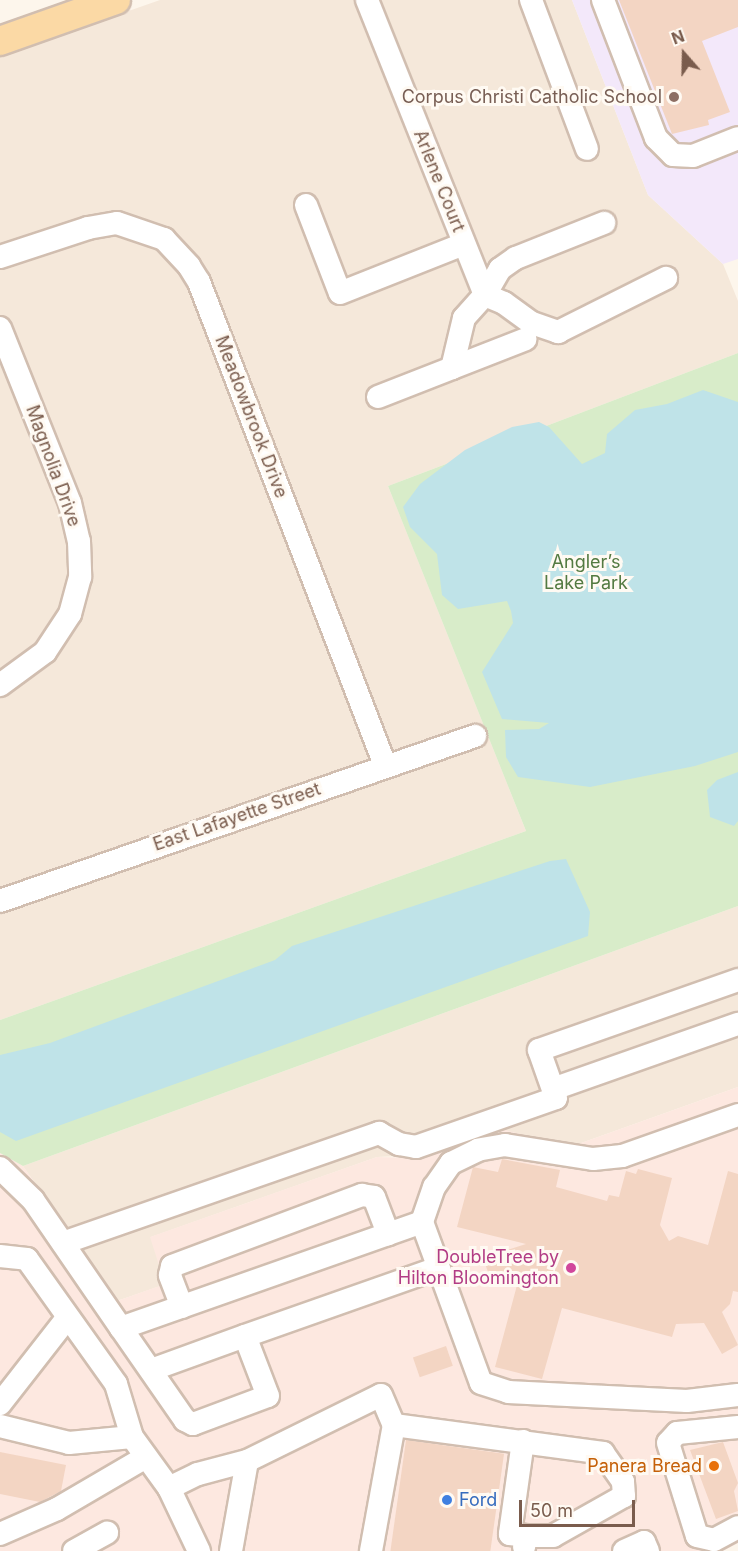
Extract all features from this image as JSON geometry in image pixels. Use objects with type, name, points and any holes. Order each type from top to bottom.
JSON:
[{"type":"main road","points":[[0,41],[116,0]]},
{"type":"street","name":"Arlene Court","points":[[367,0],[485,295]]},
{"type":"street","points":[[531,0],[587,149]]},
{"type":"street","points":[[603,0],[656,138],[673,155],[693,156],[738,138]]},
{"type":"street","points":[[306,205],[340,293],[464,244]]},
{"type":"street","name":"Meadowbrook Drive","points":[[0,257],[88,228],[117,223],[164,239],[189,266],[199,282],[385,765]]},
{"type":"street","points":[[452,368],[464,318],[485,295],[500,269],[516,258],[604,223]]},
{"type":"street","points":[[485,295],[504,303],[532,323],[558,332],[666,278]]},
{"type":"street","name":"Magnolia Drive","points":[[0,327],[70,503],[80,541],[80,578],[70,614],[45,652],[0,685]]},
{"type":"street","points":[[378,397],[526,339]]},
{"type":"street","name":"East Lafayette Street","points":[[0,901],[385,765],[475,736]]},
{"type":"street","points":[[63,1243],[379,1132],[399,1144],[416,1147],[556,1098],[539,1050],[738,980]]},
{"type":"street","points":[[553,1089],[738,1024]]},
{"type":"street","points":[[738,1115],[622,1156],[593,1159],[505,1145],[478,1150],[451,1163],[434,1187],[422,1222],[481,1383],[508,1392],[687,1401],[738,1395]]},
{"type":"street","points":[[0,1168],[33,1200],[185,1420],[193,1424],[268,1396],[245,1336]]},
{"type":"street","points":[[182,1307],[170,1275],[172,1266],[362,1195],[374,1197],[388,1234]]},
{"type":"street","points":[[121,1328],[422,1222]]},
{"type":"street","points":[[0,1256],[27,1259],[116,1384],[132,1437],[169,1488],[199,1551]]},
{"type":"street","points":[[151,1370],[438,1268]]},
{"type":"street","points":[[0,1404],[68,1317]]},
{"type":"street","points":[[169,1488],[198,1474],[247,1461],[381,1395],[394,1425],[371,1551]]},
{"type":"street","points":[[394,1425],[603,1452],[622,1482],[624,1496],[553,1536],[525,1543],[510,1534],[523,1442]]},
{"type":"street","points":[[0,1426],[69,1443],[132,1437]]},
{"type":"street","points":[[738,1427],[677,1433],[668,1443],[697,1536],[714,1540],[738,1527]]},
{"type":"street","points":[[0,1534],[57,1509],[146,1457]]},
{"type":"street","points":[[231,1551],[247,1461]]},
{"type":"street","points":[[74,1551],[107,1533]]},
{"type":"street","points":[[624,1551],[644,1542],[648,1551]]},
{"type":"shaded area","points":[[160,0],[572,0],[648,195],[723,264],[738,301],[738,353],[388,486],[526,831],[0,1020],[0,56]]},
{"type":"shaded area","name":"Corpus Christi Catholic School","points":[[572,0],[738,0],[738,259],[723,264],[648,195]]},
{"type":"shaded area","points":[[738,906],[738,1087],[570,1147],[377,1157],[151,1237],[166,1284],[117,1301],[23,1166]]},
{"type":"shaded area","points":[[738,1087],[738,1543],[723,1551],[0,1551],[0,1153],[23,1166],[117,1301],[165,1284],[150,1237],[377,1157],[415,1158],[498,1128],[570,1147]]},
{"type":"green space","name":"Angler’s Lake Park","points":[[738,353],[738,906],[23,1166],[0,1153],[0,1020],[526,831],[388,486]]},
{"type":"water","points":[[703,390],[738,402],[738,752],[695,766],[590,787],[518,777],[506,757],[505,730],[539,729],[549,723],[502,719],[482,672],[513,623],[507,601],[458,609],[442,595],[437,554],[410,527],[403,507],[420,484],[465,450],[512,427],[539,422],[549,427],[582,464],[605,453],[607,434],[635,410],[667,404]]},
{"type":"water","points":[[738,772],[738,821],[734,826],[710,817],[707,790],[717,780]]},
{"type":"water","points":[[566,859],[590,912],[588,936],[16,1141],[0,1132],[0,1055],[50,1043],[275,960],[292,946],[550,861]]},
{"type":"building","points":[[619,0],[738,0],[738,27],[702,41],[730,112],[708,120],[709,125],[672,134]]},
{"type":"building","name":"DoubleTree by Hilton Bloomington","points":[[502,1159],[560,1170],[556,1187],[607,1201],[609,1195],[619,1197],[626,1171],[636,1174],[638,1169],[672,1178],[660,1225],[669,1241],[678,1236],[708,1245],[728,1171],[738,1174],[738,1292],[733,1291],[730,1304],[722,1312],[738,1345],[722,1354],[704,1323],[676,1324],[672,1337],[562,1308],[542,1379],[495,1367],[520,1274],[493,1286],[483,1258],[526,1244],[457,1227],[473,1167],[498,1172]]},
{"type":"building","points":[[446,1346],[453,1366],[420,1377],[413,1357]]},
{"type":"building","name":"Ford","points":[[406,1440],[504,1454],[490,1551],[390,1551]]},
{"type":"building","name":"Panera Bread","points":[[723,1442],[738,1483],[734,1491],[738,1511],[716,1519],[690,1450]]},
{"type":"building","points":[[0,1452],[66,1465],[61,1491],[40,1502],[0,1494]]},
{"type":"place","name":"Corpus Christi Catholic School","points":[[674,97]]},
{"type":"place","name":"DoubleTree by Hilton Bloomington","points":[[571,1268]]},
{"type":"place","name":"Panera Bread","points":[[714,1466]]},
{"type":"place","name":"Ford","points":[[447,1500]]}]
